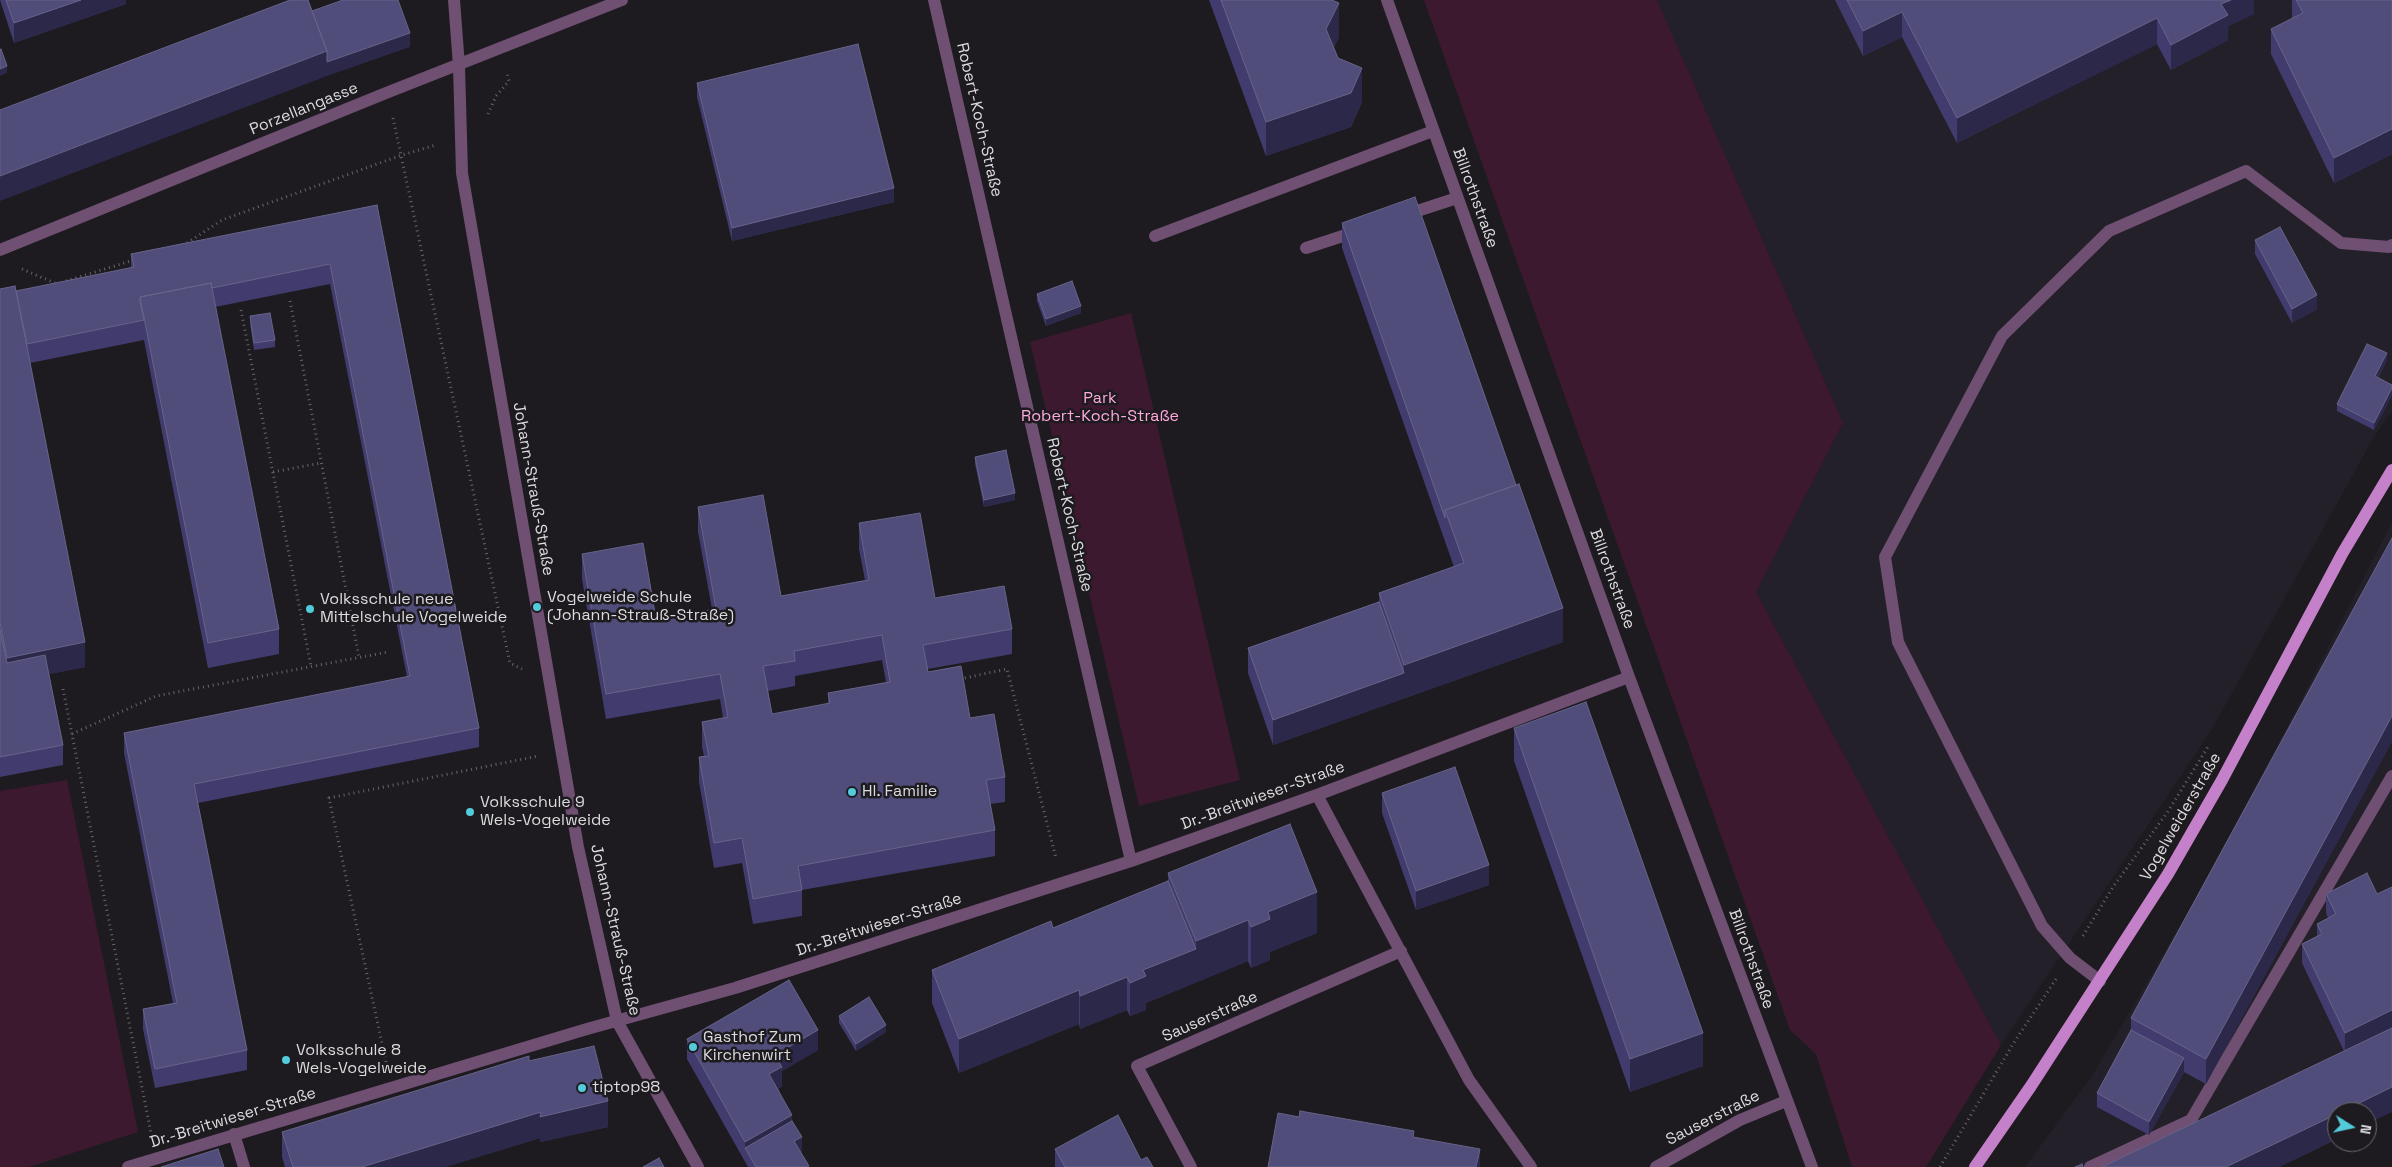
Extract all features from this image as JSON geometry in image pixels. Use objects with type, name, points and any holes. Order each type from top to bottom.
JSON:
[{"type":"main road","name":"Vogelweiderstraße","points":[[1975,1167],[2100,982],[2168,874],[2218,788],[2342,554],[2392,470]]},
{"type":"street","name":"Johann-Strauß-Straße","points":[[454,0],[459,66],[462,173],[578,847],[617,1021],[698,1167]]},
{"type":"street","name":"Porzellangasse","points":[[0,250],[386,93],[459,66],[622,0]]},
{"type":"street","name":"Robert-Koch-Straße","points":[[934,0],[1131,861]]},
{"type":"street","name":"Billrothstraße","points":[[1387,0],[1629,677],[1812,1167]]},
{"type":"street","points":[[1155,236],[1433,131]]},
{"type":"street","points":[[2100,982],[2070,958],[2042,926],[1898,642],[1885,557],[2002,336],[2109,232],[2246,171],[2341,244],[2389,247],[2392,245]]},
{"type":"street","points":[[1391,220],[1457,198]]},
{"type":"street","points":[[1306,248],[1372,226]]},
{"type":"street","name":"Dr.-Breitwieser-Straße","points":[[128,1167],[617,1021],[735,988],[1131,861],[1317,795],[1629,677]]},
{"type":"street","points":[[2090,1167],[2191,1120],[2392,776]]},
{"type":"street","points":[[1317,795],[1469,1080],[1531,1167]]},
{"type":"street","name":"Sauserstraße","points":[[1191,1167],[1137,1066],[1401,951]]},
{"type":"street","name":"Sauserstraße","points":[[1656,1167],[1740,1120],[1786,1101]]},
{"type":"street","points":[[234,1134],[244,1167]]},
{"type":"path","points":[[180,245],[189,242],[222,220],[402,155],[461,137],[484,133],[492,104],[509,81],[503,47]]},
{"type":"path","points":[[386,93],[402,155],[510,663],[522,669]]},
{"type":"path","points":[[13,265],[57,284],[142,257]]},
{"type":"path","points":[[290,300],[359,657]]},
{"type":"path","points":[[241,310],[311,666]]},
{"type":"path","points":[[273,472],[321,463]]},
{"type":"path","points":[[72,734],[156,696],[388,652]]},
{"type":"path","points":[[953,681],[1007,669],[1062,883]]},
{"type":"path","points":[[63,688],[156,1158]]},
{"type":"path","points":[[1940,1167],[2013,1044],[2070,958],[2113,887],[2169,810],[2214,737]]},
{"type":"path","points":[[391,1088],[329,798],[562,751]]},
{"type":"shaded area","points":[[1657,0],[2392,0],[2392,411],[2374,437],[2212,729],[2001,1045],[1756,592],[1843,423]]},
{"type":"shaded area","points":[[2392,522],[2392,1107],[2377,1110],[2377,1102],[2327,1102],[2327,1120],[2271,1167],[2025,1167],[2092,1076],[2200,891],[2299,704]]},
{"type":"green space","points":[[1424,0],[1657,0],[1843,423],[1756,592],[2001,1045],[1926,1167],[1852,1167],[1816,1054],[1790,1030]]},
{"type":"green space","name":"Park Robert-Koch-Straße","points":[[1131,313],[1240,780],[1139,806],[1030,342]]},
{"type":"green space","points":[[67,780],[138,1132],[29,1167],[0,1167],[0,791]]},
{"type":"building","points":[[6,0],[81,0],[14,23]]},
{"type":"building","points":[[290,0],[308,0],[327,51],[0,176],[0,110]]},
{"type":"building","points":[[343,0],[398,0],[410,33],[327,62],[327,51],[312,11]]},
{"type":"building","points":[[1221,0],[1332,0],[1339,3],[1326,29],[1338,58],[1362,68],[1351,93],[1266,122]]},
{"type":"building","points":[[1847,0],[2231,0],[2221,4],[2228,15],[2171,45],[2157,18],[1957,118],[1902,12],[1863,31]]},
{"type":"building","points":[[2296,0],[2392,0],[2392,129],[2334,158],[2271,29],[2303,13]]},
{"type":"building","points":[[858,44],[894,188],[732,228],[697,83]]},
{"type":"building","points":[[0,50],[7,66],[0,69]]},
{"type":"building","points":[[1415,197],[1516,485],[1445,510],[1445,518],[1342,223]]},
{"type":"building","points":[[377,205],[479,728],[194,784],[247,1050],[155,1069],[143,1009],[177,1003],[124,733],[410,676],[330,264],[212,288],[211,283],[140,297],[144,320],[27,344],[16,291],[134,267],[131,254]]},
{"type":"building","points":[[2280,227],[2317,295],[2292,309],[2255,240]]},
{"type":"building","points":[[1072,281],[1081,306],[1046,319],[1037,294]]},
{"type":"building","points":[[211,283],[279,629],[208,643],[140,297]]},
{"type":"building","points":[[15,286],[85,642],[7,658],[0,623],[0,289]]},
{"type":"building","points":[[270,313],[275,340],[254,343],[250,316]]},
{"type":"building","points":[[2367,344],[2387,353],[2375,376],[2392,385],[2374,423],[2337,404]]},
{"type":"building","points":[[1006,450],[1015,493],[984,500],[975,457]]},
{"type":"building","points":[[1519,484],[1563,608],[1404,665],[1379,593],[1464,563],[1445,510]]},
{"type":"building","points":[[763,495],[781,596],[869,580],[859,523],[920,513],[935,598],[1004,586],[1012,629],[923,645],[928,672],[961,666],[970,718],[994,714],[1005,777],[986,780],[995,830],[798,866],[802,890],[753,899],[742,838],[714,843],[699,757],[709,756],[702,722],[728,717],[720,674],[606,694],[582,554],[643,543],[656,619],[716,609],[698,507]],"holes":[[[882,635],[890,682],[828,693],[830,703],[772,714],[763,666],[795,661],[794,651]]]},
{"type":"building","points":[[2392,538],[2392,716],[2206,1059],[2131,1018]]},
{"type":"building","points":[[1379,602],[1404,673],[1273,720],[1248,648]]},
{"type":"building","points":[[0,630],[7,663],[45,655],[63,745],[0,757]]},
{"type":"building","points":[[1586,702],[1703,1033],[1630,1059],[1514,728]]},
{"type":"building","points":[[1455,767],[1489,865],[1416,891],[1382,793]]},
{"type":"building","points":[[1290,824],[1317,892],[1268,912],[1270,919],[1251,927],[1248,920],[1196,941],[1168,873]]},
{"type":"building","points":[[2367,873],[2377,894],[2392,887],[2392,1010],[2345,1033],[2302,944],[2322,934],[2317,924],[2336,914],[2326,894]]},
{"type":"building","points":[[1168,881],[1196,949],[1143,970],[1146,976],[1130,983],[1127,977],[1080,996],[1079,990],[959,1039],[932,970],[1051,921],[1053,928]]},
{"type":"building","points":[[789,980],[818,1030],[775,1055],[782,1067],[769,1074],[792,1115],[745,1142],[687,1039]]},
{"type":"building","points":[[869,997],[886,1025],[856,1044],[839,1016]]},
{"type":"building","points":[[2392,1028],[2392,1087],[2361,1102],[2327,1102],[2327,1119],[2226,1167],[2102,1167]]},
{"type":"building","points":[[2131,1030],[2184,1058],[2149,1122],[2097,1093]]},
{"type":"building","points":[[594,1046],[608,1101],[540,1117],[541,1112],[362,1167],[293,1167],[282,1132],[529,1056],[529,1061]]},
{"type":"building","points":[[1300,1111],[1414,1131],[1413,1137],[1480,1149],[1476,1167],[1268,1167],[1278,1113],[1299,1117]]},
{"type":"building","points":[[1118,1115],[1141,1160],[1147,1157],[1153,1167],[1065,1167],[1055,1149]]},
{"type":"building","points":[[792,1121],[802,1137],[794,1141],[809,1166],[756,1167],[745,1148]]},
{"type":"building","points":[[218,1149],[224,1167],[161,1167]]},
{"type":"building","points":[[659,1158],[664,1167],[643,1167]]},
{"type":"place","name":"Vogelweide Schule (Johann-Strauß-Straße)","points":[[537,607]]},
{"type":"place","name":"Volksschule neue Mittelschule Vogelweide","points":[[310,609]]},
{"type":"place","name":"Hl. Familie","points":[[852,792]]},
{"type":"place","name":"Volksschule 9 Wels-Vogelweide","points":[[470,812]]},
{"type":"place","name":"Gasthof Zum Kirchenwirt","points":[[693,1047]]},
{"type":"place","name":"Volksschule 8 Wels-Vogelweide","points":[[286,1060]]},
{"type":"place","name":"tiptop98","points":[[582,1088]]}]
